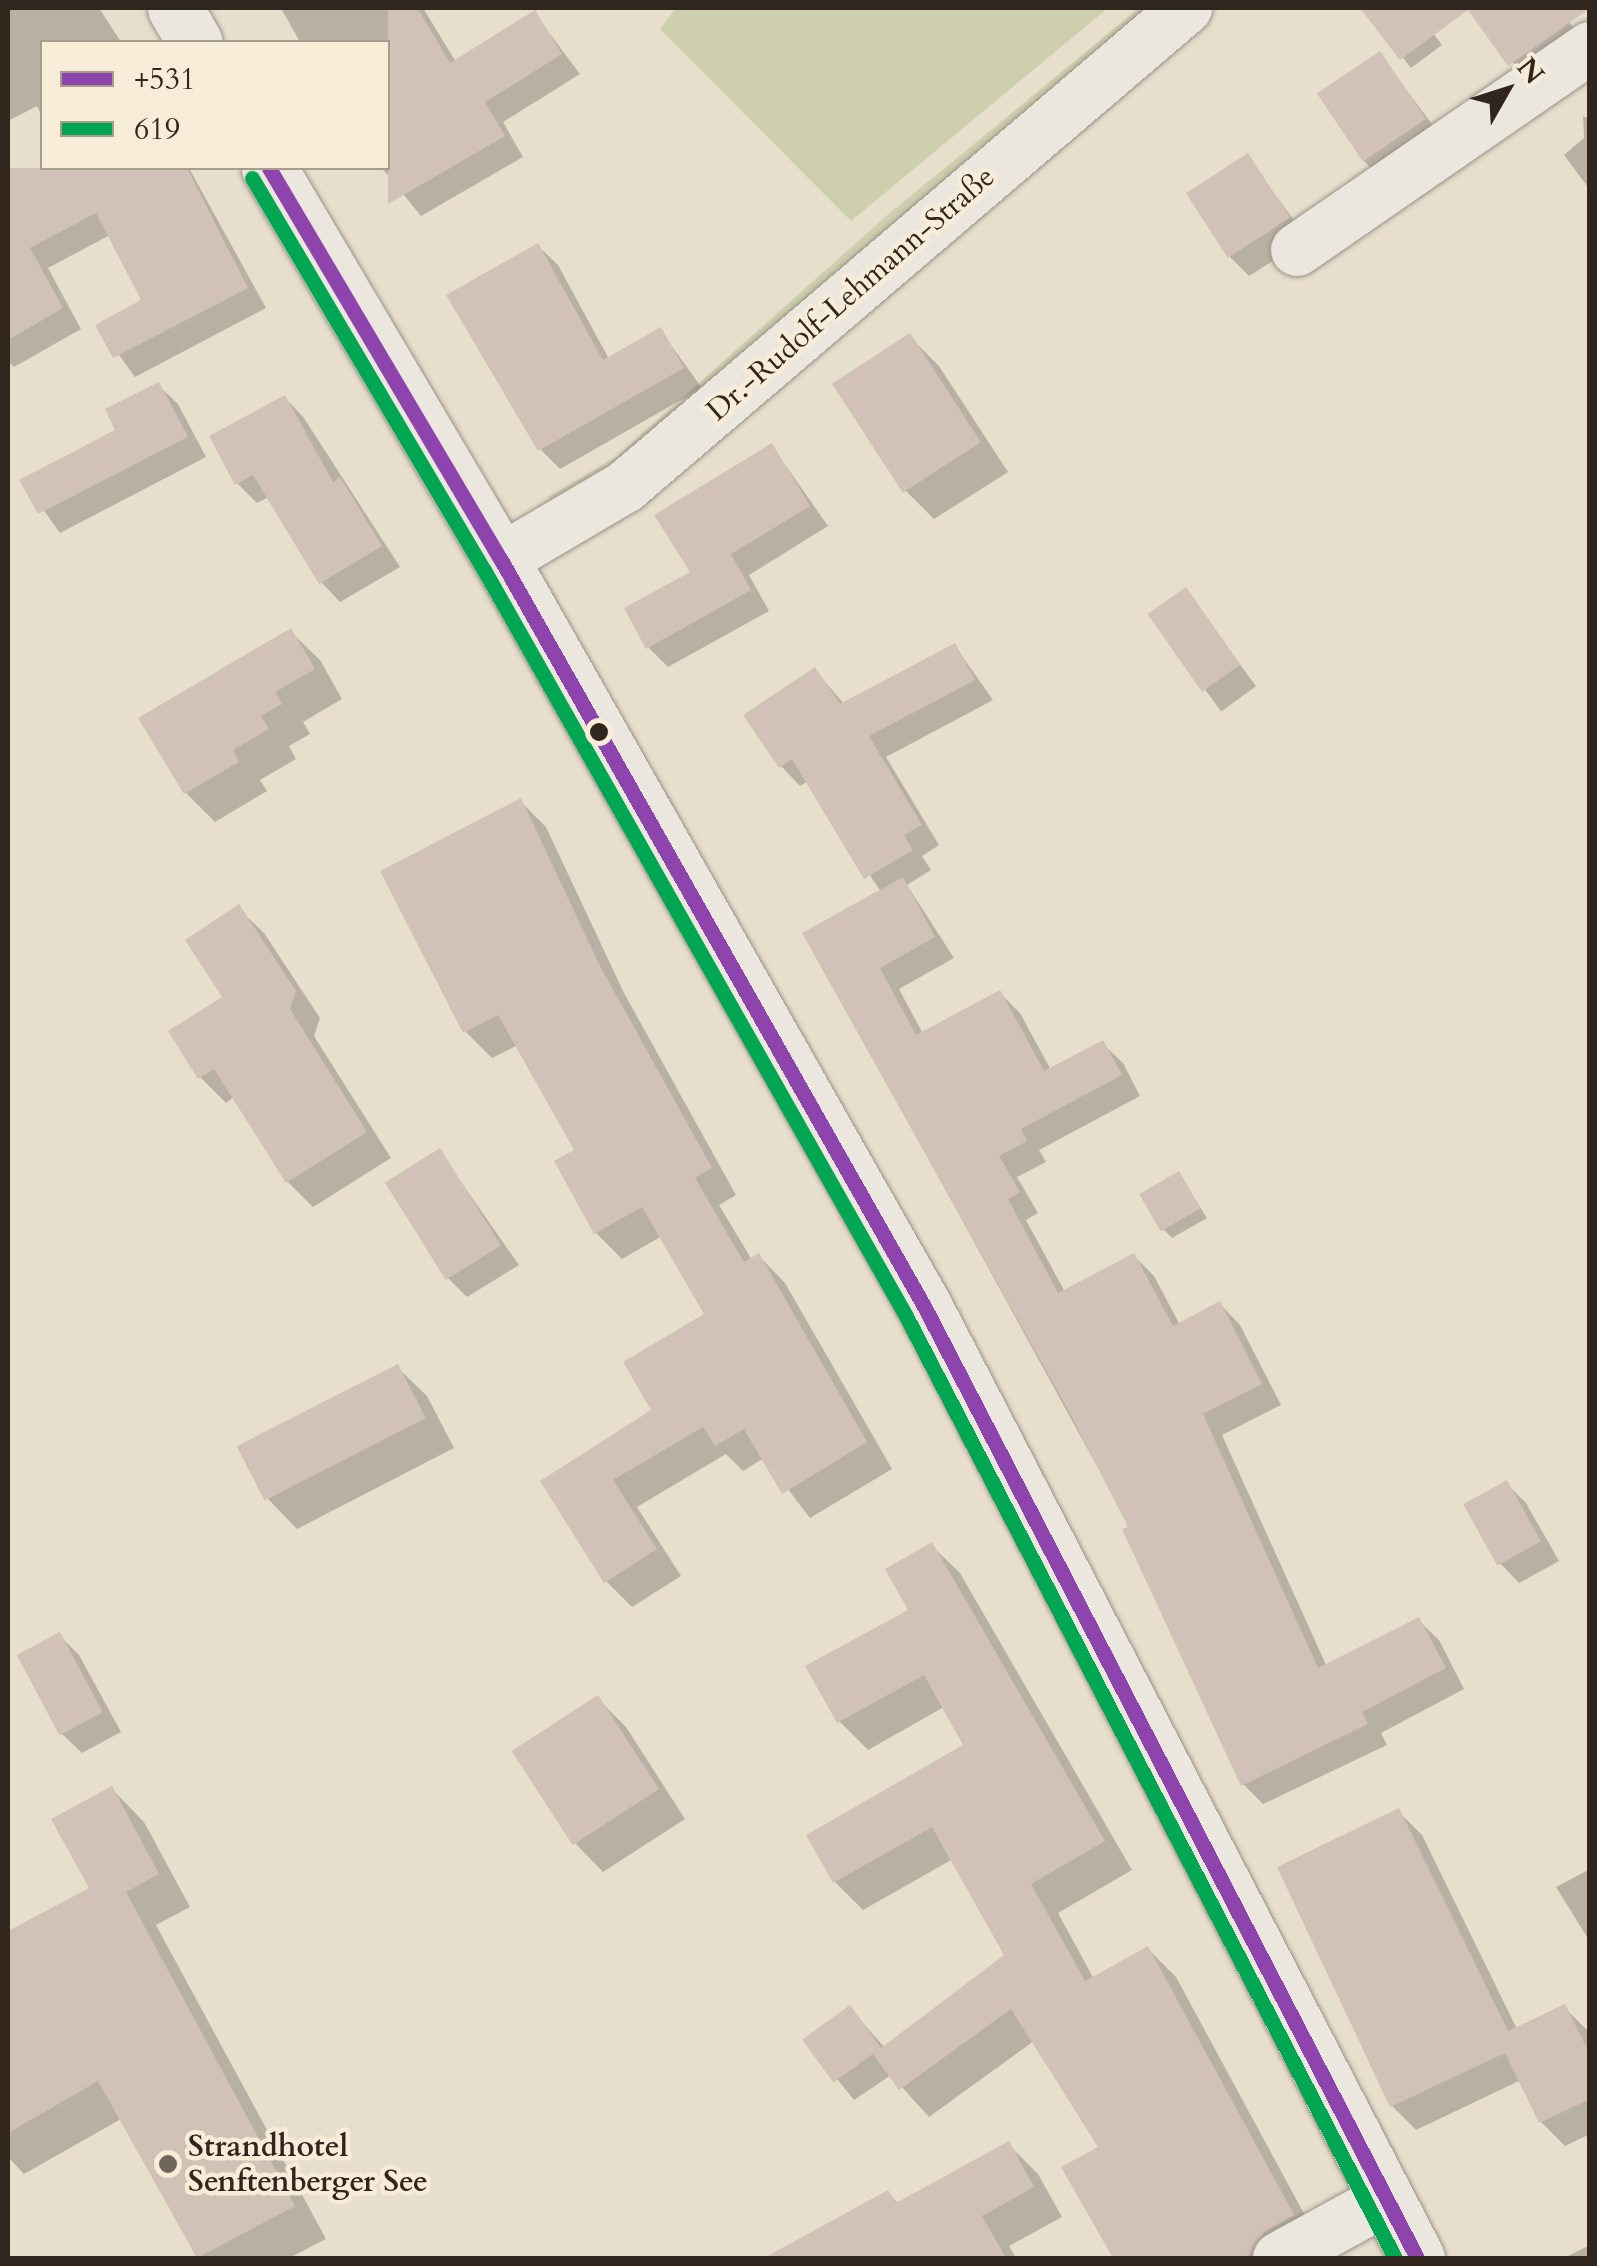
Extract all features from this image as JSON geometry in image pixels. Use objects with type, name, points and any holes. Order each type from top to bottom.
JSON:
[{"type":"street","points":[[174,8],[194,40]]},
{"type":"street","name":"Dr.-Rudolf-Lehmann-Straße","points":[[501,560],[625,487],[1186,8]]},
{"type":"street","points":[[1297,250],[1590,48]]},
{"type":"street","points":[[270,170],[501,560],[924,1306],[1383,2201],[1417,2258]]},
{"type":"street","points":[[1279,2258],[1383,2201]]},
{"type":"green space","points":[[676,8],[1108,8],[851,221],[660,29]]},
{"type":"green space","points":[[1139,8],[1161,8],[557,509],[548,497],[616,457],[884,218]]},
{"type":"building","points":[[388,8],[418,9],[450,63],[535,10],[562,54],[485,102],[505,136],[388,204]]},
{"type":"building","points":[[1360,8],[1590,8],[1508,66],[1468,10],[1400,60]]},
{"type":"building","points":[[1380,51],[1426,119],[1363,161],[1317,93]]},
{"type":"building","points":[[1248,153],[1290,218],[1228,258],[1186,193]]},
{"type":"building","points":[[8,168],[188,170],[248,288],[113,358],[95,325],[141,300],[96,213],[30,248],[63,308],[8,340]]},
{"type":"building","points":[[538,243],[603,360],[661,327],[684,368],[538,451],[446,295]]},
{"type":"building","points":[[910,333],[981,442],[903,493],[832,384]]},
{"type":"building","points":[[159,382],[188,437],[38,514],[19,480],[115,430],[105,409]]},
{"type":"building","points":[[285,395],[333,482],[340,477],[382,546],[319,584],[253,475],[235,485],[209,436]]},
{"type":"building","points":[[772,443],[810,506],[731,554],[751,590],[646,649],[624,608],[690,572],[654,515]]},
{"type":"building","points":[[1186,587],[1240,665],[1202,692],[1147,614]]},
{"type":"building","points":[[291,628],[315,669],[275,692],[282,704],[261,716],[269,729],[233,750],[239,762],[184,794],[138,718]]},
{"type":"building","points":[[955,643],[975,680],[869,736],[922,825],[904,835],[913,850],[864,879],[792,759],[779,768],[743,715],[815,667],[840,704]]},
{"type":"building","points":[[521,798],[599,964],[712,1168],[695,1178],[744,1262],[759,1253],[867,1442],[782,1494],[744,1429],[715,1446],[703,1427],[613,1480],[657,1549],[604,1583],[540,1481],[651,1410],[623,1362],[704,1314],[642,1207],[594,1234],[554,1161],[574,1150],[498,1015],[463,1033],[380,871]]},
{"type":"building","points":[[903,877],[935,937],[880,968],[916,1035],[1000,990],[1044,1071],[1103,1040],[1122,1075],[1021,1129],[1027,1141],[999,1156],[1020,1192],[1008,1199],[1058,1293],[1134,1253],[1173,1326],[1220,1301],[1262,1384],[1203,1414],[1318,1668],[1419,1617],[1446,1668],[1362,1712],[1368,1724],[1241,1786],[1122,1529],[1128,1527],[1071,1415],[802,933]]},
{"type":"building","points":[[239,904],[296,991],[290,1009],[367,1132],[286,1183],[214,1069],[198,1079],[168,1031],[222,997],[185,940]]},
{"type":"building","points":[[440,1148],[501,1246],[446,1280],[385,1182]]},
{"type":"building","points":[[1179,1171],[1200,1208],[1161,1231],[1139,1194]]},
{"type":"building","points":[[398,1364],[426,1418],[264,1501],[237,1446]]},
{"type":"building","points":[[1507,1480],[1541,1541],[1497,1565],[1463,1504]]},
{"type":"building","points":[[932,1542],[1105,1841],[1031,1884],[1085,1981],[1148,1946],[1294,2215],[1264,2232],[1247,2258],[1113,2258],[1061,2167],[1098,2147],[1011,2009],[899,2090],[873,2054],[1004,1955],[932,1827],[833,1883],[806,1835],[963,1745],[924,1675],[837,1723],[805,1666],[908,1610],[885,1569]]},
{"type":"building","points":[[60,1632],[103,1712],[59,1735],[17,1655]]},
{"type":"building","points":[[598,1695],[659,1789],[573,1845],[512,1751]]},
{"type":"building","points":[[112,1786],[159,1874],[126,1892],[295,2206],[197,2258],[98,2081],[8,2133],[8,1931],[89,1888],[51,1819]]},
{"type":"building","points":[[1399,1808],[1508,2031],[1565,2004],[1590,2054],[1590,2099],[1539,2123],[1505,2053],[1390,2107],[1277,1867]]},
{"type":"building","points":[[850,2005],[881,2048],[833,2083],[802,2040]]},
{"type":"building","points":[[1009,2141],[1034,2187],[982,2216],[1006,2258],[764,2258],[888,2190],[896,2203]]},
{"type":"transit line","name":"+531","points":[[270,170],[501,560],[924,1306],[1417,2258]]},
{"type":"transit line","name":"619","points":[[252,178],[484,570],[906,1316],[1395,2258]]},
{"type":"place","name":"Strandhotel Senftenberger See","points":[[168,2164]]}]
